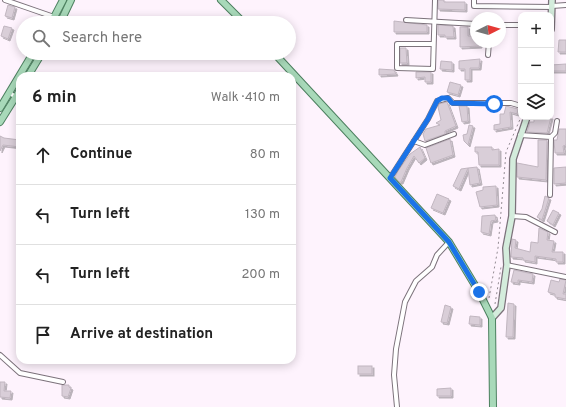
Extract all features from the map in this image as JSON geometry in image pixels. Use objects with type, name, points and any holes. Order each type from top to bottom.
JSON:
[{"type":"main road","points":[[55,16],[63,0]]},
{"type":"main road","points":[[64,16],[72,0]]},
{"type":"main road","points":[[220,0],[237,16]]},
{"type":"main road","points":[[22,72],[29,60]]},
{"type":"main road","points":[[30,72],[38,60]]},
{"type":"main road","points":[[280,60],[292,72]]},
{"type":"main road","points":[[296,77],[449,242],[479,292],[492,318],[493,407]]},
{"type":"main road","points":[[0,108],[2,99],[10,92],[16,82]]},
{"type":"main road","points":[[0,122],[16,102]]},
{"type":"main road","points":[[492,318],[501,308],[507,265],[506,248],[512,216],[513,159],[526,120]]},
{"type":"street","points":[[5,0],[43,16]]},
{"type":"street","points":[[433,44],[397,44],[397,68],[433,69],[435,0]]},
{"type":"street","points":[[474,0],[474,6],[566,5]]},
{"type":"street","points":[[406,20],[470,24]]},
{"type":"street","points":[[506,24],[518,25]]},
{"type":"street","points":[[488,55],[489,48]]},
{"type":"street","points":[[10,92],[16,97]]},
{"type":"street","points":[[390,178],[414,141],[437,101],[442,98],[448,98],[452,103],[511,103],[518,105]]},
{"type":"street","points":[[550,195],[551,136],[555,133],[557,121]]},
{"type":"street","points":[[414,141],[425,144],[454,134]]},
{"type":"street","points":[[520,135],[551,136]]},
{"type":"street","points":[[512,216],[526,217],[555,232]]},
{"type":"street","points":[[397,407],[394,375],[396,349],[405,302],[416,282],[432,266],[437,255],[449,242]]},
{"type":"street","points":[[507,265],[566,277]]},
{"type":"street","points":[[0,356],[20,373],[63,382]]},
{"type":"path","points":[[488,301],[498,248],[506,152],[520,120]]},
{"type":"building","points":[[438,0],[444,0],[444,2],[465,2],[465,10],[438,9]]},
{"type":"building","points":[[8,5],[15,7],[12,18],[5,16]]},
{"type":"building","points":[[394,21],[427,25],[427,32],[394,32]]},
{"type":"building","points":[[438,25],[453,26],[454,37],[438,35]]},
{"type":"building","points":[[4,26],[12,28],[8,39],[1,36]]},
{"type":"building","points":[[460,27],[468,27],[470,46],[460,47]]},
{"type":"building","points":[[559,40],[566,40],[566,52],[558,52]]},
{"type":"building","points":[[400,48],[406,48],[407,63],[400,63]]},
{"type":"building","points":[[480,59],[479,68],[470,68],[470,80],[465,80],[465,69],[459,69],[459,61]]},
{"type":"building","points":[[441,61],[452,62],[452,70],[440,69]]},
{"type":"building","points":[[566,64],[566,71],[554,71],[554,65]]},
{"type":"building","points":[[379,69],[394,70],[396,74],[379,75]]},
{"type":"building","points":[[416,72],[431,72],[431,82],[425,82],[425,77],[416,78]]},
{"type":"building","points":[[450,82],[461,85],[458,95],[447,92]]},
{"type":"building","points":[[447,102],[456,126],[445,131],[445,134],[425,141],[423,134],[426,129],[440,125],[436,123],[441,120],[438,107],[439,104]]},
{"type":"building","points":[[459,106],[467,106],[468,121],[462,122]]},
{"type":"building","points":[[506,106],[518,109],[517,114],[510,112],[511,127],[494,130],[494,125],[500,124],[500,114],[504,114]]},
{"type":"building","points":[[534,120],[550,120],[547,133],[527,132],[530,122],[534,122]]},
{"type":"building","points":[[469,125],[473,126],[468,145],[464,141],[463,135],[467,134]]},
{"type":"building","points":[[559,129],[566,129],[566,145],[563,146],[564,153],[555,153],[554,140],[557,140]]},
{"type":"building","points":[[0,136],[16,140],[16,147],[3,145],[0,151]]},
{"type":"building","points":[[450,139],[453,155],[431,163],[426,148]]},
{"type":"building","points":[[538,140],[547,140],[546,180],[517,177],[517,163],[538,167]]},
{"type":"building","points":[[420,147],[425,158],[419,163],[414,156],[401,182],[399,182],[395,177],[398,171],[410,154]]},
{"type":"building","points":[[475,147],[492,147],[492,150],[499,149],[499,165],[479,165],[478,152],[475,152]]},
{"type":"building","points":[[477,167],[480,183],[470,185],[468,168]]},
{"type":"building","points":[[566,167],[566,183],[554,184],[554,168]]},
{"type":"building","points":[[468,168],[459,189],[453,186],[461,169]]},
{"type":"building","points":[[496,186],[497,205],[480,207],[476,192],[483,190],[483,187]]},
{"type":"building","points":[[437,194],[449,199],[443,213],[431,208]]},
{"type":"building","points":[[545,196],[549,198],[542,220],[537,217],[542,209]]},
{"type":"building","points":[[553,210],[559,213],[553,225],[547,221]]},
{"type":"building","points":[[495,215],[496,220],[491,221],[489,234],[481,232],[482,216]]},
{"type":"building","points":[[539,228],[548,232],[547,240],[554,241],[552,252],[563,252],[563,262],[556,262],[556,259],[535,256],[535,262],[523,260],[523,258],[511,257],[512,239],[516,240],[515,248],[530,252],[531,242],[538,243]]},
{"type":"building","points":[[514,270],[533,274],[532,282],[518,280],[518,283],[511,282]]},
{"type":"building","points":[[560,279],[566,280],[563,294],[566,294],[566,299],[555,297],[555,294],[548,292],[551,280],[559,282]]},
{"type":"building","points":[[508,303],[514,304],[513,337],[506,337]]},
{"type":"building","points":[[445,305],[451,307],[447,323],[441,322]]},
{"type":"building","points":[[470,316],[480,317],[480,325],[469,324]]},
{"type":"building","points":[[358,366],[372,366],[372,374],[358,374]]},
{"type":"building","points":[[0,382],[5,382],[4,391],[11,391],[10,398],[0,397]]},
{"type":"building","points":[[62,385],[69,385],[71,388],[68,397],[62,396]]},
{"type":"building","points":[[451,388],[451,396],[437,396],[437,389]]},
{"type":"route","points":[[479,292],[449,242],[390,178],[428,119],[437,101],[442,98],[448,98],[452,103],[494,104]]}]
